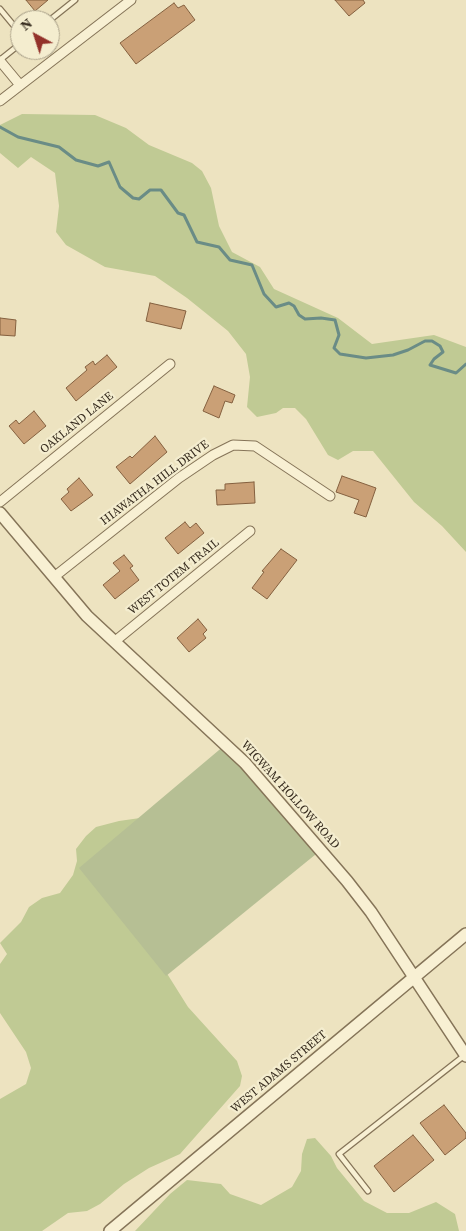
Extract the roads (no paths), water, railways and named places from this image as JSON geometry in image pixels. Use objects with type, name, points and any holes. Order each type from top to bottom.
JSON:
[{"type":"street","points":[[0,101],[128,1]]},
{"type":"street","points":[[0,60],[20,85]]},
{"type":"street","name":"OAKLAND LANE","points":[[0,502],[170,364]]},
{"type":"street","name":"HIAWATHA HILL DRIVE","points":[[54,577],[179,478],[222,449],[233,445],[255,446],[330,496]]},
{"type":"street","name":"WIGWAM HOLLOW ROAD","points":[[0,513],[87,616],[245,763],[347,881],[371,912],[465,1056]]},
{"type":"street","name":"WEST TOTEM TRAIL","points":[[114,642],[250,531]]},
{"type":"street","name":"WEST ADAMS STREET","points":[[110,1231],[466,934]]},
{"type":"lane","points":[[60,12],[75,0]]},
{"type":"lane","points":[[0,9],[10,22]]},
{"type":"lane","points":[[0,60],[10,52]]},
{"type":"lane","points":[[368,1191],[338,1154],[465,1056]]},
{"type":"waterway","points":[[0,127],[18,137],[59,147],[76,160],[98,166],[109,162],[120,187],[133,198],[139,199],[150,190],[161,190],[178,213],[184,215],[197,242],[219,247],[230,260],[252,265],[264,294],[276,307],[289,303],[305,319],[321,318],[335,320],[339,335],[334,348],[340,354],[366,358],[393,355],[425,341],[432,341],[440,346],[443,352],[430,365],[456,373],[466,364]]}]
